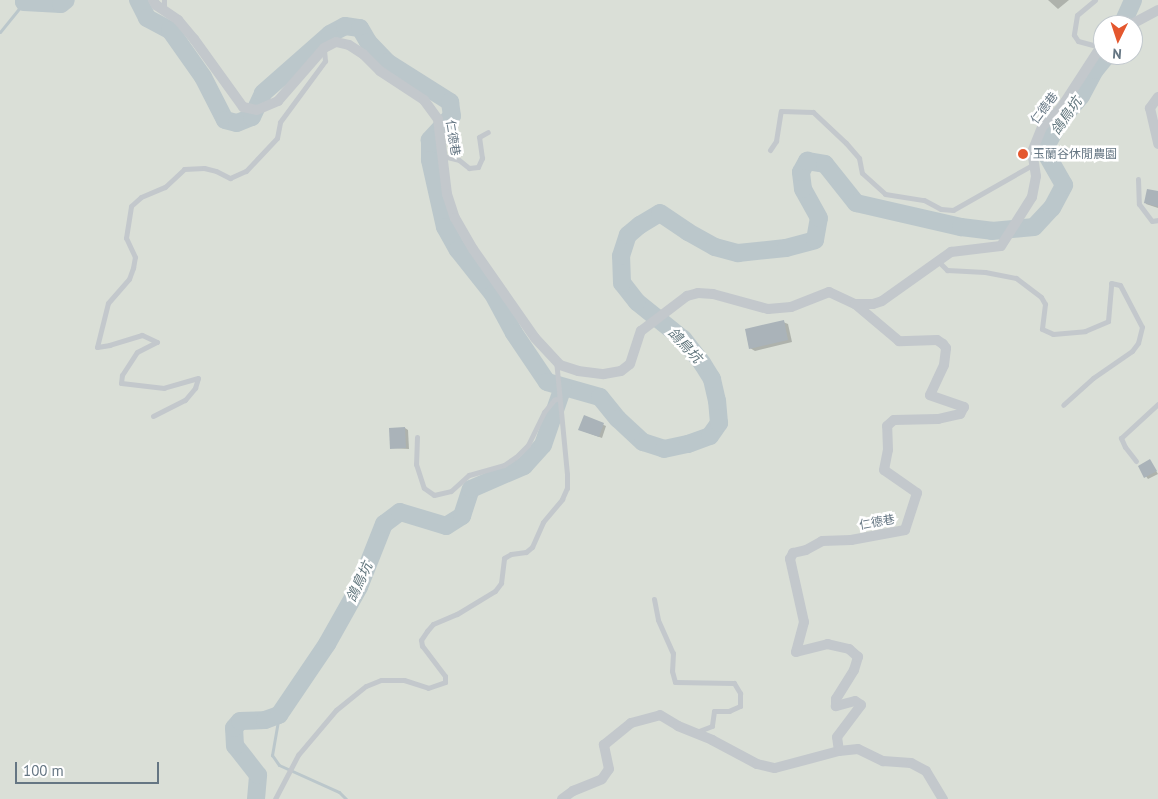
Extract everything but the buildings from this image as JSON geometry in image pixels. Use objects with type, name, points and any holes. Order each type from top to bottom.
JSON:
[{"type":"street","points":[[153,0],[156,6],[164,5],[194,39],[243,107],[257,110],[278,101],[324,48]]},
{"type":"street","name":"仁德巷","points":[[324,48],[336,42],[356,49],[380,71],[424,100],[438,119],[447,194],[455,218],[473,249],[535,338],[556,364],[578,371],[604,374],[621,371],[630,364],[641,331],[687,296],[698,293],[713,294],[768,309],[791,307],[829,292],[855,304],[899,341],[937,340],[946,348],[944,365],[930,395],[964,407],[960,414],[945,418],[894,420],[887,426],[888,450],[884,470],[917,493],[905,530],[851,540],[822,541],[806,550],[793,553],[790,559],[804,622],[796,652],[828,644],[849,649],[858,657],[854,670],[836,699],[836,706],[855,701],[861,705],[837,737],[840,751]]},
{"type":"street","name":"仁德巷","points":[[855,304],[873,304],[882,301],[951,252],[1001,246],[1032,197],[1036,176],[1032,152],[1042,127],[1061,108],[1093,59]]},
{"type":"street","points":[[1158,97],[1154,109],[1158,144]]},
{"type":"street","points":[[562,799],[573,791],[602,779],[609,769],[610,762],[604,745],[631,723],[660,715],[757,764],[776,768],[840,751],[858,749],[883,761],[911,763],[926,771],[943,799]]},
{"type":"lane","points":[[1093,44],[1078,41],[1074,35],[1077,15],[1094,0]]},
{"type":"lane","points":[[153,416],[184,400],[195,388],[198,378],[164,388],[121,384],[122,375],[137,352],[156,342],[142,335],[97,347],[108,303],[129,280],[133,268],[135,257],[126,238],[131,206],[141,197],[165,187],[184,169],[204,168],[216,171],[230,178],[246,171],[277,138],[280,122],[325,61],[324,48]]},
{"type":"lane","points":[[770,150],[776,141],[781,111],[813,112],[846,143],[858,158],[862,173],[885,194],[924,200],[941,209],[953,210],[1034,163]]},
{"type":"lane","points":[[443,156],[459,160],[469,168],[478,167],[482,158],[479,137],[488,132]]},
{"type":"lane","points":[[1138,179],[1139,204],[1152,221],[1158,220]]},
{"type":"lane","points":[[938,261],[947,270],[985,272],[1016,278],[1045,304],[1042,329],[1053,334],[1085,331],[1108,321],[1112,283],[1120,285],[1142,327],[1138,343],[1132,351],[1093,378],[1063,405]]},
{"type":"lane","points":[[275,799],[292,765],[336,710],[366,686],[380,680],[404,680],[428,688],[445,682],[445,676],[422,646],[421,640],[433,624],[457,614],[495,591],[501,584],[504,558],[511,554],[526,552],[532,547],[543,522],[562,499],[567,488],[556,364]]},
{"type":"lane","points":[[417,437],[416,464],[424,488],[434,495],[451,491],[469,475],[504,465],[516,457],[528,445],[544,412],[554,400],[559,398]]},
{"type":"lane","points":[[1136,461],[1125,447],[1122,438],[1158,404]]},
{"type":"lane","points":[[654,599],[658,620],[673,653],[672,671],[675,682],[734,683],[740,693],[740,706],[729,710],[714,711],[712,726],[694,733]]},
{"type":"shaded area","points":[[0,0],[1158,0],[1158,799],[0,799]]},
{"type":"waterway","points":[[24,0],[24,2],[61,4],[66,0]]},
{"type":"waterway","name":"鴿鳥坑","points":[[138,0],[147,18],[170,30],[203,77],[225,120],[237,123],[252,117],[263,93],[330,34],[345,26],[360,28],[368,42],[387,62],[450,102],[452,116],[430,140],[430,160],[445,227],[458,250],[493,294],[514,333],[547,382],[600,397],[618,419],[643,442],[664,449],[688,444],[710,436],[719,423],[717,401],[712,379],[683,339],[637,302],[622,283],[621,256],[628,235],[660,213],[715,247],[738,253],[786,248],[815,240],[819,218],[803,189],[801,172],[807,161],[825,164],[856,203],[961,227],[992,231],[1034,227],[1052,208],[1064,185],[1044,150],[1061,119],[1081,96],[1099,65]]},
{"type":"waterway","name":"鴿鳥坑","points":[[1126,15],[1133,0]]},
{"type":"waterway","points":[[0,32],[24,2]]},
{"type":"waterway","name":"鴿鳥坑","points":[[256,799],[258,775],[235,746],[234,728],[240,721],[265,720],[279,715],[327,644],[359,587],[384,524],[400,512],[446,526],[462,516],[471,489],[524,466],[543,445],[563,387]]},
{"type":"waterway","points":[[279,715],[272,755],[279,765],[339,792],[346,799]]},
{"type":"place","name":"玉蘭谷休閒農園","points":[[1023,154]]}]
